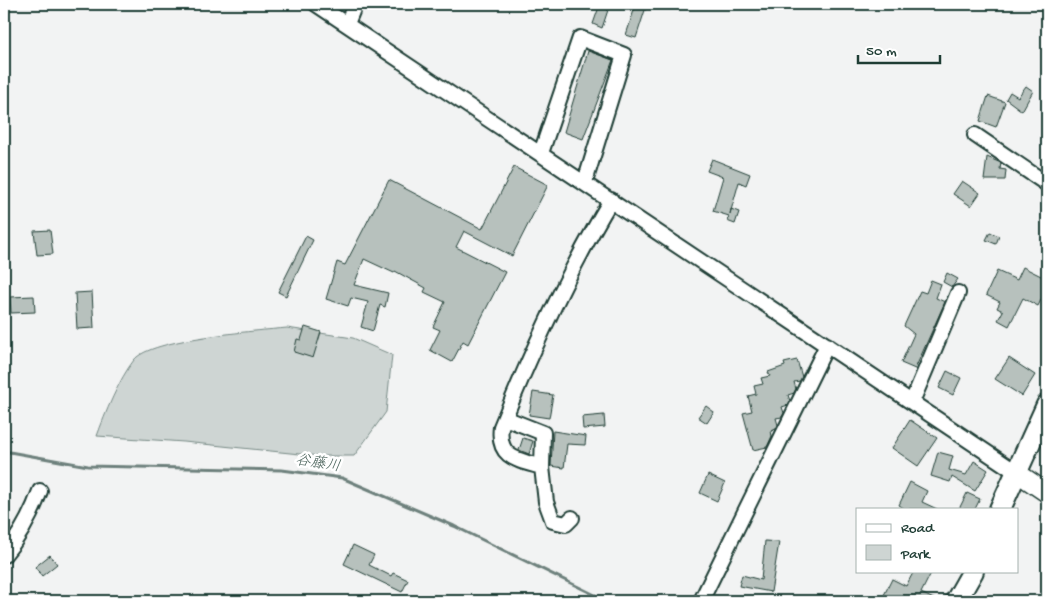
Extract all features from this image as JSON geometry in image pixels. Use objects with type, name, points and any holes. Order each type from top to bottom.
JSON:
[{"type":"highway","points":[[1000,508],[1047,405]]},
{"type":"highway","points":[[956,601],[972,572]]},
{"type":"main road","points":[[1016,472],[1047,493]]},
{"type":"street","points":[[316,4],[585,182],[1016,472]]},
{"type":"street","points":[[347,24],[355,4]]},
{"type":"street","points":[[541,153],[580,38],[624,55],[585,182]]},
{"type":"street","points":[[975,135],[1047,184]]},
{"type":"street","points":[[542,467],[517,460],[506,454],[499,441],[504,418],[538,337],[579,254],[611,200]]},
{"type":"street","points":[[912,402],[958,293]]},
{"type":"street","points":[[701,601],[827,346]]},
{"type":"street","points":[[504,418],[543,434],[542,467],[546,502],[553,521],[566,524],[572,518]]},
{"type":"street","points":[[4,555],[19,537],[40,490]]},
{"type":"green space","points":[[287,328],[353,338],[392,355],[386,412],[354,456],[319,456],[184,442],[97,436],[108,407],[128,368],[144,352],[182,341]]},
{"type":"building","points":[[600,4],[610,4],[602,28],[593,24]]},
{"type":"building","points":[[636,4],[646,7],[636,38],[626,35]]},
{"type":"building","points":[[588,51],[613,60],[583,139],[564,132]]},
{"type":"building","points":[[1026,86],[1033,91],[1022,111],[1006,99],[1010,92],[1018,97]]},
{"type":"building","points":[[988,96],[1005,102],[996,127],[980,121]]},
{"type":"building","points":[[987,157],[1001,163],[1000,169],[1006,170],[1005,180],[984,180]]},
{"type":"building","points":[[712,159],[750,174],[746,185],[739,182],[731,209],[739,212],[735,224],[727,221],[729,216],[713,211],[723,177],[707,171]]},
{"type":"building","points":[[514,167],[548,185],[512,256],[464,231],[456,247],[505,272],[468,344],[463,341],[452,362],[430,350],[440,330],[433,327],[445,302],[424,292],[426,288],[395,271],[394,273],[364,259],[354,285],[388,293],[385,307],[380,305],[373,331],[361,327],[368,302],[351,298],[348,306],[326,299],[337,262],[345,265],[389,180],[482,229]]},
{"type":"building","points":[[962,181],[980,193],[971,206],[953,194]]},
{"type":"building","points":[[50,230],[53,254],[37,255],[34,231]]},
{"type":"building","points":[[990,232],[999,236],[996,244],[986,240]]},
{"type":"building","points":[[306,236],[313,240],[286,296],[278,292]]},
{"type":"building","points":[[1023,267],[1047,279],[1047,298],[1043,296],[1038,306],[1023,298],[1009,326],[998,320],[1003,311],[997,308],[1000,302],[986,295],[997,271],[1017,280]]},
{"type":"building","points":[[947,273],[958,279],[952,287],[943,282]]},
{"type":"building","points":[[931,280],[941,284],[936,298],[945,302],[915,369],[901,363],[914,334],[904,326],[920,291],[926,293]]},
{"type":"building","points":[[92,292],[94,328],[77,329],[75,293]]},
{"type":"building","points":[[34,296],[35,312],[11,313],[10,297]]},
{"type":"building","points":[[305,327],[321,332],[313,358],[294,352],[297,339],[301,340]]},
{"type":"building","points":[[1009,358],[1035,375],[1022,396],[995,379]]},
{"type":"building","points":[[797,360],[802,377],[800,381],[794,382],[796,389],[794,393],[788,395],[790,401],[788,405],[782,407],[784,413],[782,417],[776,418],[778,425],[776,429],[771,431],[772,436],[767,447],[753,450],[743,413],[752,411],[748,396],[756,394],[754,386],[763,384],[761,378],[770,376],[768,372],[785,366],[784,363]]},
{"type":"building","points":[[947,371],[961,378],[953,395],[939,388]]},
{"type":"building","points":[[533,392],[553,395],[549,418],[529,415]]},
{"type":"building","points":[[706,406],[714,412],[707,423],[698,417]]},
{"type":"building","points":[[604,415],[605,427],[583,429],[582,417]]},
{"type":"building","points":[[910,420],[937,438],[918,466],[892,448]]},
{"type":"building","points":[[553,431],[586,436],[585,445],[567,444],[564,468],[551,466]]},
{"type":"building","points":[[523,438],[533,441],[529,454],[519,450]]},
{"type":"building","points":[[938,452],[953,456],[949,470],[966,475],[974,461],[988,470],[975,491],[952,477],[950,482],[931,476]]},
{"type":"building","points":[[708,475],[725,483],[717,501],[700,493]]},
{"type":"building","points":[[910,482],[927,491],[922,502],[935,508],[904,508],[899,505]]},
{"type":"building","points":[[967,493],[980,499],[976,508],[960,508]]},
{"type":"building","points":[[765,541],[779,542],[771,592],[739,586],[742,575],[761,580]]},
{"type":"building","points":[[353,545],[374,555],[369,565],[391,576],[393,573],[408,580],[402,592],[344,564]]},
{"type":"building","points":[[50,555],[57,564],[42,576],[35,567]]},
{"type":"building","points":[[913,572],[932,572],[921,593],[938,601],[881,601],[892,579],[906,586]]},
{"type":"waterway","name":"谷藤川","points":[[4,451],[88,466],[282,470],[342,478],[454,526],[595,595],[602,601]]}]
